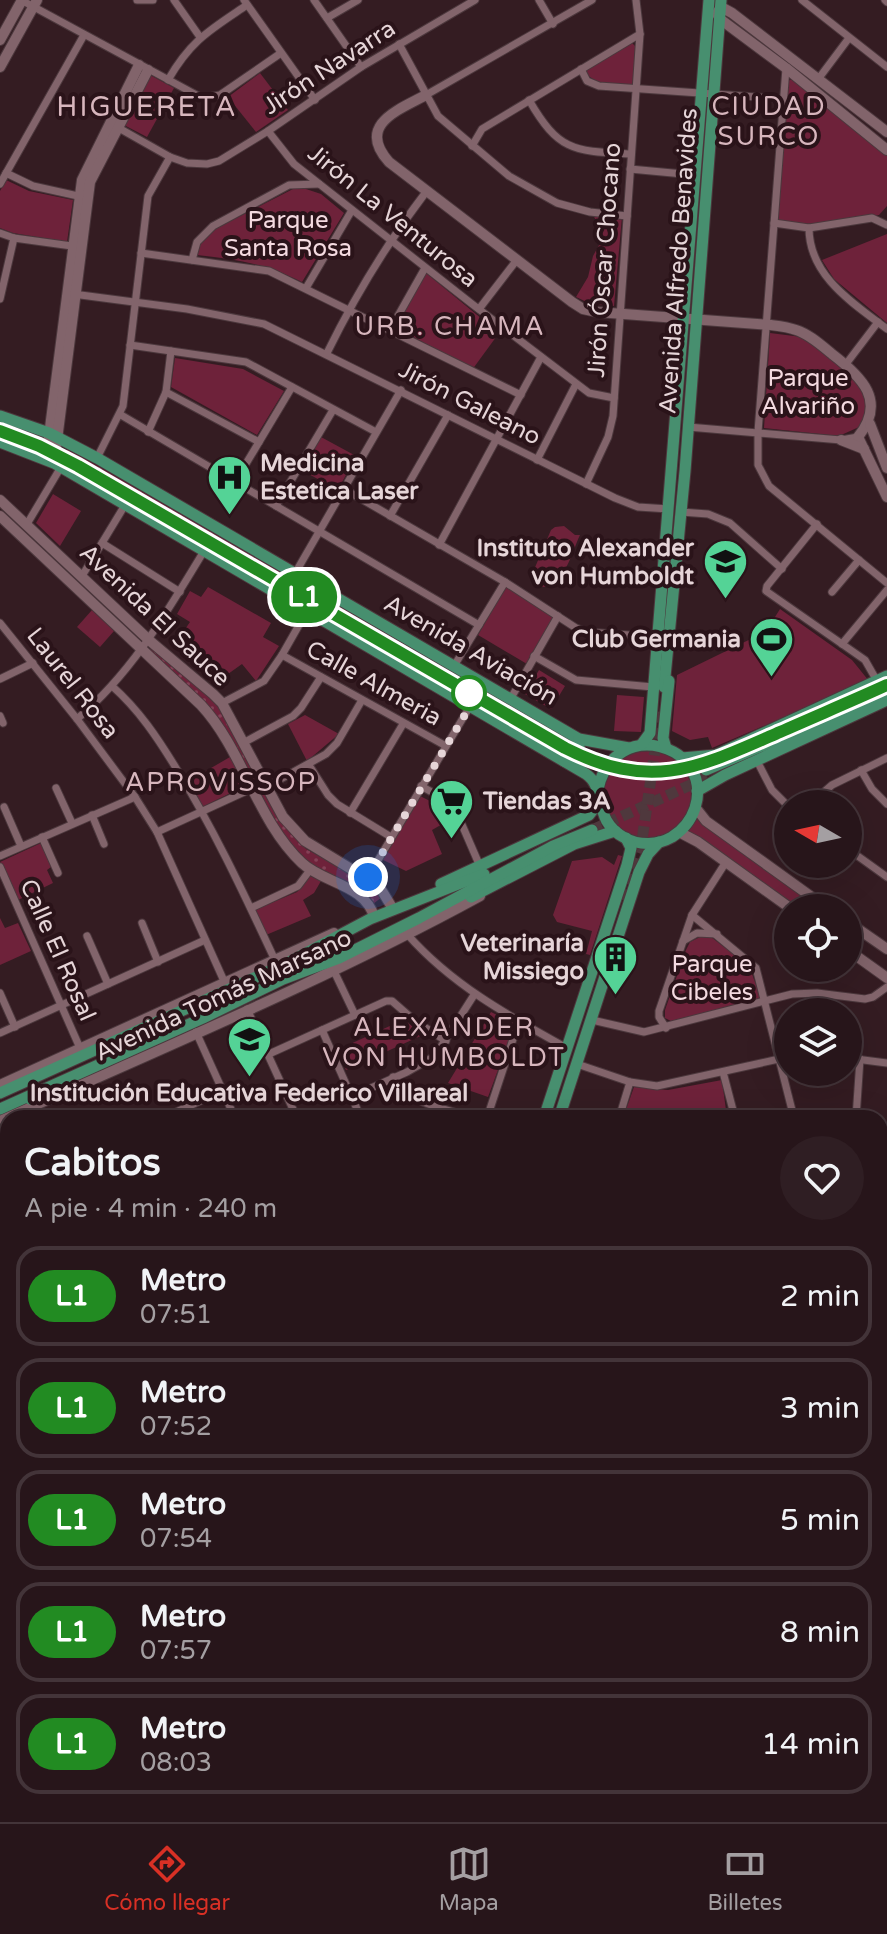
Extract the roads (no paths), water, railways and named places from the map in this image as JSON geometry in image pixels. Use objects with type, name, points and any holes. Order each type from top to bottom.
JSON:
[{"type":"main road","name":"Avenida Alfredo Benavides","points":[[658,687],[697,223],[706,93],[706,22],[717,6]]},
{"type":"main road","name":"Avenida Alfredo Benavides","points":[[697,223],[694,175],[717,6]]},
{"type":"main road","name":"Avenida Alfredo Benavides","points":[[658,687],[657,637],[688,427],[690,319]]},
{"type":"main road","name":"Avenida Aviación","points":[[0,416],[53,435],[97,458],[579,739],[636,746]]},
{"type":"main road","name":"Avenida Aviación","points":[[0,442],[54,463],[564,761],[591,777],[599,795]]},
{"type":"main road","name":"Avenida Alfredo Benavides","points":[[666,748],[663,738],[684,539],[675,511]]},
{"type":"main road","name":"Avenida Alfredo Benavides","points":[[636,746],[650,733],[679,526]]},
{"type":"main road","points":[[682,758],[716,755],[882,679]]},
{"type":"main road","points":[[697,791],[886,696]]},
{"type":"main road","points":[[886,696],[708,773],[870,702],[886,696]]},
{"type":"main road","points":[[564,761],[579,754],[579,739]]},
{"type":"main road","points":[[562,1110],[639,872],[648,854],[660,842],[679,832],[695,807],[695,779],[682,758],[666,748],[636,746],[612,760],[601,778],[599,795],[602,813],[615,831],[626,838],[642,843],[660,842]]},
{"type":"main road","name":"Avenida Tomás Marsano","points":[[396,908],[479,864],[589,815],[599,795]]},
{"type":"main road","name":"Avenida Tomás Marsano","points":[[0,1093],[74,1054],[131,1033],[287,963],[372,918],[474,879],[549,841],[590,827],[507,869],[422,922]]},
{"type":"main road","name":"Avenida Tomás Marsano","points":[[0,1109],[283,979],[422,922],[574,844],[615,831]]},
{"type":"main road","points":[[547,1110],[627,865],[631,848],[626,838]]},
{"type":"main road","points":[[557,1077],[568,1058],[621,900],[579,1043],[577,1062]]},
{"type":"main road","points":[[103,1038],[131,1033]]},
{"type":"main road","points":[[14,1102],[58,1095]]},
{"type":"street","points":[[0,40],[22,0],[35,3],[144,68],[198,96],[215,97],[281,53]]},
{"type":"street","points":[[137,0],[153,0]]},
{"type":"street","points":[[174,0],[200,37]]},
{"type":"street","points":[[314,0],[361,67]]},
{"type":"street","points":[[327,18],[358,0]]},
{"type":"street","name":"Jirón Navarra","points":[[117,127],[170,157],[187,163],[219,161],[361,67],[475,0]]},
{"type":"street","points":[[539,0],[553,24]]},
{"type":"street","points":[[592,0],[387,116],[381,123],[377,138],[381,154],[426,192],[583,309],[794,329],[808,335],[846,364],[862,378],[872,393],[874,410],[870,424],[858,437],[841,440],[688,427]]},
{"type":"street","name":"Jirón Óscar Chocano","points":[[586,484],[610,430],[614,398],[640,34],[636,0]]},
{"type":"street","points":[[168,80],[186,50],[246,2],[315,100]]},
{"type":"street","points":[[807,2],[887,67]]},
{"type":"street","points":[[0,67],[35,3]]},
{"type":"street","points":[[717,6],[786,68],[887,150]]},
{"type":"street","points":[[717,6],[819,78],[887,132]]},
{"type":"street","points":[[472,146],[482,129],[640,34]]},
{"type":"street","points":[[0,184],[84,35]]},
{"type":"street","points":[[819,78],[849,38]]},
{"type":"street","points":[[399,44],[438,116],[509,176],[546,199],[574,209],[627,216]]},
{"type":"street","points":[[27,524],[54,463],[53,435],[71,294],[90,182],[144,68]]},
{"type":"street","points":[[71,294],[72,246],[78,196],[87,167],[144,68]]},
{"type":"street","points":[[786,68],[758,465],[766,482],[887,583]]},
{"type":"street","points":[[581,69],[593,85],[784,99]]},
{"type":"street","points":[[529,100],[544,126],[564,143],[586,151],[631,154]]},
{"type":"street","name":"Jirón La Venturosa","points":[[268,131],[294,164],[425,268],[576,384],[592,395],[614,398]]},
{"type":"street","points":[[97,458],[121,415],[148,196],[170,157]]},
{"type":"street","points":[[289,185],[294,164]]},
{"type":"street","points":[[630,169],[694,175]]},
{"type":"street","points":[[6,173],[33,186],[78,196]]},
{"type":"street","points":[[192,260],[197,242],[207,231],[289,185],[319,185]]},
{"type":"street","points":[[327,353],[390,240],[426,192]]},
{"type":"street","points":[[306,288],[352,210]]},
{"type":"street","points":[[774,223],[809,228],[872,218],[887,225]]},
{"type":"street","points":[[809,228],[809,243],[821,270],[838,289],[887,329]]},
{"type":"street","points":[[0,233],[14,238],[72,246]]},
{"type":"street","points":[[0,299],[14,238]]},
{"type":"street","points":[[141,253],[269,271],[521,395]]},
{"type":"street","points":[[479,309],[516,261]]},
{"type":"street","points":[[390,330],[425,268]]},
{"type":"street","name":"Jirón Galeano","points":[[71,294],[136,301],[255,321],[327,353],[537,460],[636,506],[708,514],[730,523],[782,569]]},
{"type":"street","points":[[846,364],[878,322]]},
{"type":"street","points":[[130,345],[246,362],[376,432]]},
{"type":"street","points":[[148,432],[166,392],[171,351]]},
{"type":"street","points":[[439,545],[541,357]]},
{"type":"street","points":[[537,460],[576,384]]},
{"type":"street","points":[[235,482],[292,387]]},
{"type":"street","points":[[282,596],[401,390]]},
{"type":"street","points":[[166,392],[259,442]]},
{"type":"street","points":[[276,506],[333,410]]},
{"type":"street","points":[[121,415],[479,625]]},
{"type":"street","points":[[390,516],[448,415]]},
{"type":"street","points":[[870,424],[887,468]]},
{"type":"street","points":[[858,437],[887,497]]},
{"type":"street","points":[[841,440],[864,450]]},
{"type":"street","points":[[864,450],[868,442],[877,444]]},
{"type":"street","points":[[344,489],[587,632],[657,637]]},
{"type":"street","name":"Avenida El Sauce","points":[[0,500],[150,641],[222,703],[283,817],[295,831],[305,841],[368,877],[396,908]]},
{"type":"street","points":[[82,576],[125,505]]},
{"type":"street","name":"Avenida El Sauce","points":[[0,516],[210,715],[285,844],[310,870],[354,891],[369,905]]},
{"type":"street","points":[[817,524],[766,591],[865,660],[882,679]]},
{"type":"street","points":[[102,543],[180,592]]},
{"type":"street","points":[[77,719],[112,686],[150,641],[204,551]]},
{"type":"street","points":[[832,592],[859,560]]},
{"type":"street","points":[[454,666],[505,582]]},
{"type":"street","points":[[842,644],[887,590]]},
{"type":"street","points":[[222,703],[264,681],[307,611]]},
{"type":"street","points":[[511,698],[558,616]]},
{"type":"street","name":"Laurel Rosa","points":[[0,623],[77,719],[157,832],[224,981]]},
{"type":"street","name":"Calle Almeria","points":[[282,655],[446,746]]},
{"type":"street","points":[[534,656],[585,683],[658,687]]},
{"type":"street","points":[[0,679],[33,663]]},
{"type":"street","points":[[243,743],[293,716],[321,677]]},
{"type":"street","points":[[112,686],[136,707],[150,726],[203,812],[274,958]]},
{"type":"street","points":[[268,786],[326,754],[337,743],[362,700]]},
{"type":"street","points":[[368,877],[469,708]]},
{"type":"street","points":[[350,813],[403,724]]},
{"type":"street","points":[[826,790],[887,758]]},
{"type":"street","points":[[757,761],[774,792]]},
{"type":"street","points":[[309,765],[328,795],[350,813],[391,837]]},
{"type":"street","points":[[861,770],[872,789],[887,804]]},
{"type":"street","points":[[421,786],[453,804],[479,864]]},
{"type":"street","points":[[56,788],[72,823]]},
{"type":"street","points":[[157,832],[253,788]]},
{"type":"street","points":[[0,856],[135,797]]},
{"type":"street","points":[[4,807],[21,846]]},
{"type":"street","points":[[695,807],[707,822],[807,894]]},
{"type":"street","points":[[92,815],[104,844]]},
{"type":"street","points":[[679,832],[774,896]]},
{"type":"street","points":[[42,837],[58,873]]},
{"type":"street","points":[[862,859],[887,877]]},
{"type":"street","points":[[653,1030],[692,915],[726,862]]},
{"type":"street","name":"Calle El Rosal","points":[[0,867],[60,1006],[74,1054]]},
{"type":"street","points":[[251,908],[298,886],[310,870]]},
{"type":"street","points":[[372,918],[369,905],[379,904],[385,895]]},
{"type":"street","points":[[692,915],[756,968],[774,1026]]},
{"type":"street","name":"Avenida Tomás Marsano","points":[[0,1085],[74,1054],[274,958],[372,918]]},
{"type":"street","points":[[422,922],[422,951]]},
{"type":"street","name":"Avenida Tomás Marsano","points":[[25,1110],[407,934],[422,922]]},
{"type":"street","points":[[142,923],[158,962]]},
{"type":"street","points":[[862,932],[887,949]]},
{"type":"street","points":[[681,942],[697,933],[717,934]]},
{"type":"street","points":[[407,934],[422,951],[474,995],[565,1047]]},
{"type":"street","points":[[87,936],[108,984]]},
{"type":"street","points":[[0,1033],[205,940]]},
{"type":"street","points":[[862,960],[887,978]]},
{"type":"street","points":[[333,969],[355,1015]]},
{"type":"street","points":[[592,1020],[633,1031],[653,1030],[804,993],[865,999],[887,987]]},
{"type":"street","points":[[0,993],[15,1027]]},
{"type":"street","points":[[353,1096],[435,1056],[474,995]]},
{"type":"street","points":[[269,1054],[386,1001],[392,1001],[446,1041]]},
{"type":"street","points":[[247,1009],[294,1110]]},
{"type":"street","points":[[659,1017],[666,1028]]},
{"type":"street","points":[[490,1110],[519,1021]]},
{"type":"street","points":[[322,1030],[358,1110]]},
{"type":"street","points":[[196,1032],[231,1110]]},
{"type":"street","points":[[577,1062],[630,1082],[667,1085],[774,1059]]},
{"type":"street","points":[[862,1059],[887,1063]]},
{"type":"street","points":[[723,1072],[733,1110]]},
{"type":"street","points":[[393,1077],[397,1087],[408,1095],[450,1110]]},
{"type":"street","points":[[621,1110],[630,1082]]},
{"type":"street","points":[[789,1086],[793,1110]]},
{"type":"street","points":[[857,1110],[858,1086]]},
{"type":"street","points":[[180,1110],[222,1091]]},
{"type":"tunnel","points":[[623,900],[641,847],[661,709]]},
{"type":"tunnel","points":[[592,830],[710,776]]},
{"type":"railway","points":[[0,427],[40,441],[80,463],[567,744],[597,758],[649,768],[696,762],[747,743],[887,681]]},
{"type":"metro line","name":"L1","points":[[0,431],[78,466],[565,748],[606,766],[659,772],[708,764],[887,685]]},
{"type":"place","name":"Medicina Estetica Laser","points":[[229,516]]},
{"type":"place","name":"Instituto Alexander von Humboldt","points":[[725,601]]},
{"type":"place","name":"Club Germania","points":[[772,678]]},
{"type":"place","name":"Tiendas 3A","points":[[452,840]]},
{"type":"place","name":"Veterinaría Missiego","points":[[615,996]]},
{"type":"place","name":"Institución Educativa Federico Villareal","points":[[249,1078]]},
{"type":"district","name":"HIGUERETA","points":[[147,106]]},
{"type":"district","name":"CIUDAD SURCO","points":[[769,121]]},
{"type":"district","name":"URB. CHAMA","points":[[450,326]]},
{"type":"district","name":"APROVISSOP","points":[[221,782]]},
{"type":"district","name":"ALEXANDER VON HUMBOLDT","points":[[444,1042]]},
{"type":"park label","name":"Parque Santa Rosa","points":[[288,234]]},
{"type":"park label","name":"Parque Alvariño","points":[[808,392]]},
{"type":"park label","name":"Parque Cibeles","points":[[712,978]]}]
